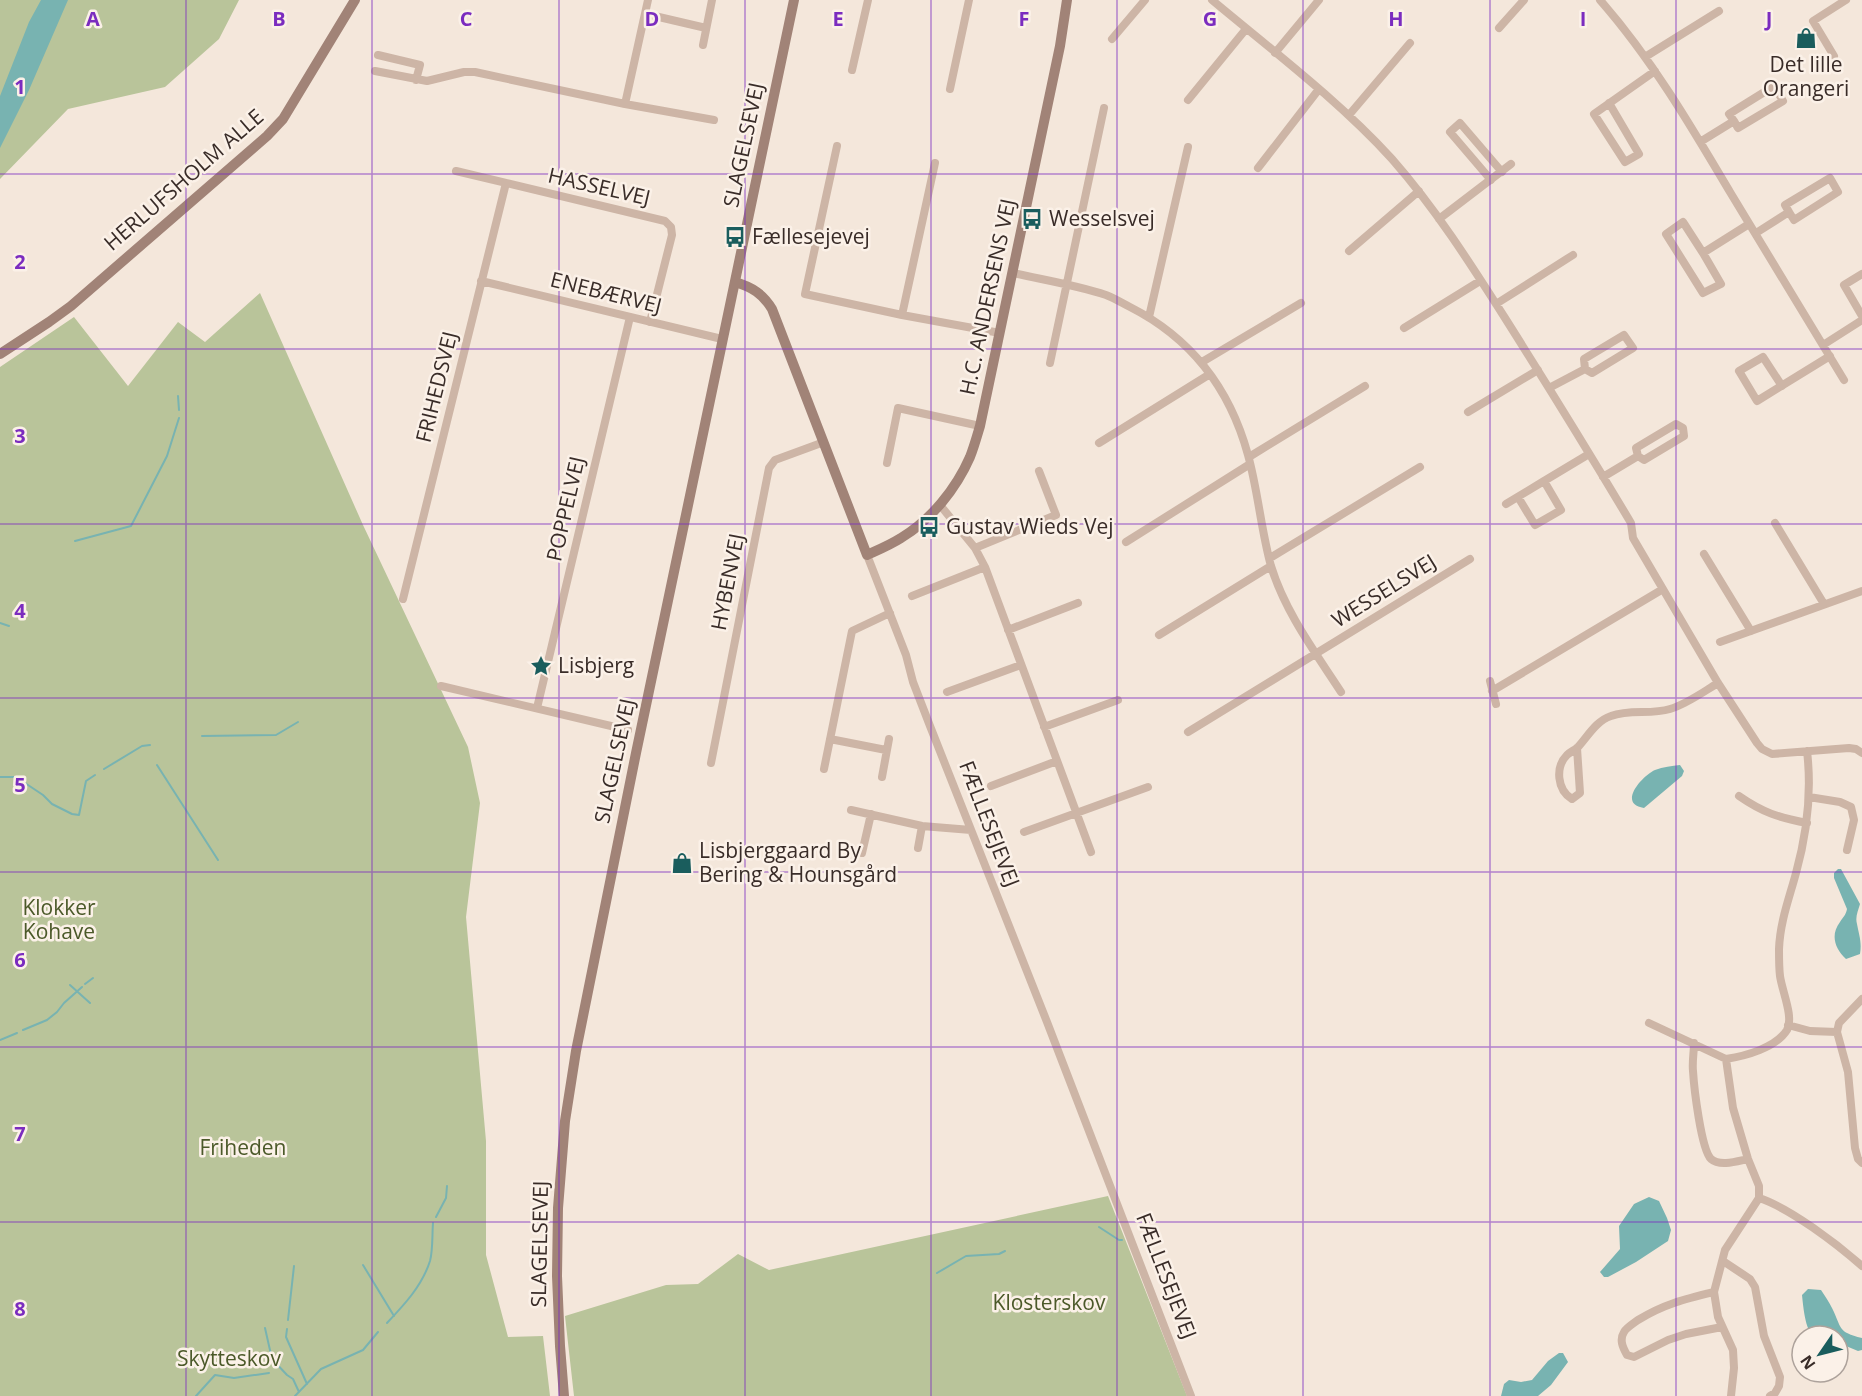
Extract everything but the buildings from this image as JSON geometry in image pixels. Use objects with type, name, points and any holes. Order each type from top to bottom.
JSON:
[{"type":"street","name":"HERLUFSHOLM ALLE","points":[[0,354],[70,306],[267,136],[283,119],[356,0]]},
{"type":"street","points":[[626,104],[648,0]]},
{"type":"street","points":[[703,45],[712,0]]},
{"type":"street","name":"SLAGELSEVEJ","points":[[564,1396],[556,1275],[558,1208],[565,1121],[583,1017],[794,0]]},
{"type":"street","points":[[852,70],[868,0]]},
{"type":"street","points":[[950,89],[969,0]]},
{"type":"street","name":"H.C. ANDERSENS VEJ","points":[[867,555],[902,538],[940,505],[970,457],[980,426],[1013,273],[1058,57],[1067,0]]},
{"type":"street","points":[[1112,39],[1145,0]]},
{"type":"street","points":[[1212,0],[1349,115],[1419,191],[1550,388],[1631,523],[1633,538],[1718,683],[1762,749],[1772,754],[1849,748],[1862,753]]},
{"type":"street","points":[[1275,53],[1318,0]]},
{"type":"street","points":[[1499,28],[1524,0]]},
{"type":"street","points":[[1600,0],[1655,71],[1844,380]]},
{"type":"street","points":[[1834,56],[1813,21],[1846,0]]},
{"type":"street","points":[[1645,57],[1719,11]]},
{"type":"street","points":[[646,14],[706,28]]},
{"type":"street","points":[[1188,100],[1246,29]]},
{"type":"street","points":[[1349,115],[1410,43]]},
{"type":"street","points":[[378,54],[420,65],[416,80]]},
{"type":"street","points":[[375,71],[427,81],[464,72],[475,72],[714,120]]},
{"type":"street","points":[[1609,103],[1639,154],[1625,162],[1594,114],[1609,103],[1655,71]]},
{"type":"street","points":[[1774,86],[1783,101],[1738,128],[1734,121],[1729,114],[1774,86]]},
{"type":"street","points":[[1258,168],[1319,89]]},
{"type":"street","points":[[1050,363],[1104,108]]},
{"type":"street","points":[[1700,142],[1734,121]]},
{"type":"street","points":[[1491,180],[1450,132],[1460,123],[1502,172]]},
{"type":"street","points":[[837,146],[804,294],[1000,333]]},
{"type":"street","points":[[1149,317],[1188,147]]},
{"type":"street","points":[[902,315],[935,163]]},
{"type":"street","points":[[1439,219],[1511,164]]},
{"type":"street","name":"HASSELVEJ","points":[[456,171],[665,221],[671,227],[672,235],[650,322]]},
{"type":"street","points":[[1830,178],[1839,192],[1794,219],[1790,212],[1785,205],[1830,178]]},
{"type":"street","name":"FRIHEDSVEJ","points":[[404,599],[506,183]]},
{"type":"street","points":[[1349,251],[1419,191]]},
{"type":"street","points":[[1756,233],[1790,212]]},
{"type":"street","points":[[1683,222],[1703,253],[1721,284],[1703,293],[1666,234],[1683,222]]},
{"type":"street","points":[[1703,253],[1749,224]]},
{"type":"street","points":[[1496,304],[1574,255]]},
{"type":"street","name":"WESSELSVEJ","points":[[1013,273],[1107,296],[1149,317],[1171,333],[1202,362],[1228,402],[1240,428],[1271,562],[1286,606],[1341,692]]},
{"type":"street","points":[[1823,345],[1862,318],[1844,285],[1862,274]]},
{"type":"street","points":[[1404,328],[1480,280]]},
{"type":"street","name":"ENEBÆRVEJ","points":[[481,281],[722,339]]},
{"type":"street","name":"FÆLLESEJEVEJ","points":[[735,282],[751,287],[760,293],[772,309],[906,655],[913,682],[1191,1396]]},
{"type":"street","points":[[1202,362],[1301,303]]},
{"type":"street","name":"POPPELVEJ","points":[[537,708],[630,317]]},
{"type":"street","points":[[1624,335],[1633,348],[1592,373],[1585,369],[1584,359],[1624,335]]},
{"type":"street","points":[[1782,387],[1763,357],[1739,371],[1757,401],[1782,387],[1830,356]]},
{"type":"street","points":[[1550,388],[1585,369]]},
{"type":"street","points":[[1468,412],[1538,370]]},
{"type":"street","points":[[1099,443],[1210,374]]},
{"type":"street","points":[[1126,542],[1365,386]]},
{"type":"street","points":[[887,463],[898,408],[980,426]]},
{"type":"street","points":[[1676,424],[1683,429],[1684,436],[1644,460],[1638,456],[1636,448],[1676,424]]},
{"type":"street","name":"HYBENVEJ","points":[[711,763],[769,468],[775,460],[824,442]]},
{"type":"street","points":[[1506,504],[1589,454]]},
{"type":"street","points":[[1603,477],[1638,456]]},
{"type":"street","points":[[1159,635],[1420,467]]},
{"type":"street","points":[[975,548],[1056,515],[1039,471]]},
{"type":"street","points":[[1518,497],[1535,525],[1561,510],[1544,481]]},
{"type":"street","points":[[940,505],[975,548],[985,567],[1091,852]]},
{"type":"street","points":[[1775,523],[1824,604]]},
{"type":"street","points":[[1704,554],[1751,631]]},
{"type":"street","name":"WESSELSVEJ","points":[[1188,732],[1470,559]]},
{"type":"street","points":[[912,596],[985,567]]},
{"type":"street","points":[[1492,691],[1663,589]]},
{"type":"street","points":[[1720,642],[1862,591]]},
{"type":"street","points":[[1008,630],[1078,603]]},
{"type":"street","points":[[824,769],[852,631],[890,613]]},
{"type":"street","points":[[947,692],[1021,665]]},
{"type":"street","points":[[1490,681],[1496,704]]},
{"type":"street","points":[[1577,748],[1580,793],[1572,799],[1562,789],[1559,776],[1560,764],[1601,721],[1626,712],[1669,710],[1718,683]]},
{"type":"street","points":[[441,686],[628,730]]},
{"type":"street","points":[[1044,727],[1118,700]]},
{"type":"street","points":[[830,739],[886,750]]},
{"type":"street","points":[[882,777],[889,739]]},
{"type":"street","points":[[1649,1023],[1726,1059],[1767,1046],[1780,1038],[1788,1025],[1789,1015],[1780,976],[1779,948],[1783,915],[1796,875],[1807,823],[1809,769],[1807,751]]},
{"type":"street","points":[[990,786],[1057,761]]},
{"type":"street","points":[[1024,832],[1148,787]]},
{"type":"street","points":[[1739,796],[1761,811],[1807,823]]},
{"type":"street","points":[[1809,796],[1840,802],[1851,807],[1854,820],[1847,850]]},
{"type":"street","points":[[851,810],[921,826],[971,830]]},
{"type":"street","points":[[862,854],[871,814]]},
{"type":"street","points":[[918,848],[921,826]]},
{"type":"street","points":[[1862,999],[1839,1023],[1837,1032],[1848,1072],[1855,1148],[1858,1159],[1862,1163]]},
{"type":"street","points":[[1788,1025],[1810,1032],[1837,1032]]},
{"type":"street","points":[[1694,1043],[1693,1070],[1701,1132],[1706,1150],[1711,1159],[1717,1162],[1726,1163],[1748,1159]]},
{"type":"street","points":[[1726,1059],[1733,1108],[1748,1159],[1759,1186],[1759,1198],[1725,1250],[1714,1292],[1718,1317],[1733,1350],[1731,1396]]},
{"type":"street","points":[[1759,1198],[1774,1203],[1862,1266]]},
{"type":"street","points":[[1723,1261],[1749,1279],[1755,1287],[1764,1336],[1780,1377],[1779,1386],[1770,1396]]},
{"type":"street","points":[[1714,1292],[1669,1304],[1651,1312],[1624,1332],[1621,1340],[1622,1347],[1627,1355],[1634,1357],[1668,1340],[1722,1327]]},
{"type":"green space","points":[[0,0],[239,0],[219,39],[165,87],[68,109],[0,179]]},
{"type":"green space","name":"Friheden","points":[[260,293],[363,525],[468,747],[480,803],[466,917],[486,1141],[486,1255],[508,1337],[543,1336],[550,1396],[0,1396],[0,367],[74,317],[128,386],[178,322],[205,342]]},
{"type":"green space","name":"Klosterskov","points":[[1108,1196],[1187,1396],[574,1396],[565,1316],[666,1285],[698,1284],[738,1254],[769,1270]]},
{"type":"water","points":[[41,0],[68,0],[29,90],[0,148],[0,96],[29,22]]},
{"type":"water","points":[[1680,765],[1684,771],[1682,776],[1644,808],[1632,801],[1634,790],[1650,773],[1661,768]]},
{"type":"water","points":[[1841,869],[1860,904],[1856,919],[1860,954],[1846,959],[1835,942],[1835,932],[1847,909],[1834,878],[1834,873]]},
{"type":"water","points":[[1649,1197],[1659,1201],[1667,1218],[1671,1230],[1668,1241],[1636,1262],[1604,1277],[1600,1272],[1620,1249],[1619,1226],[1634,1204]]},
{"type":"water","points":[[1808,1289],[1821,1290],[1839,1324],[1807,1324],[1802,1295]]},
{"type":"water","points":[[1850,1335],[1862,1338],[1862,1350],[1850,1348]]},
{"type":"water","points":[[1559,1353],[1563,1353],[1568,1362],[1551,1385],[1538,1396],[1501,1396],[1504,1384],[1509,1380],[1521,1382],[1532,1380],[1548,1361]]},
{"type":"waterway","points":[[178,396],[179,410]]},
{"type":"waterway","points":[[75,541],[131,526],[167,456],[179,418]]},
{"type":"waterway","points":[[0,623],[9,626]]},
{"type":"waterway","points":[[202,736],[276,735],[298,722]]},
{"type":"waterway","points":[[104,769],[142,746],[150,745]]},
{"type":"waterway","points":[[157,765],[218,860]]},
{"type":"waterway","points":[[0,777],[16,777],[43,795],[52,804],[79,815],[86,781],[95,775]]},
{"type":"waterway","points":[[85,984],[93,978]]},
{"type":"waterway","points":[[70,985],[90,1003]]},
{"type":"waterway","points":[[23,1030],[47,1020],[82,987]]},
{"type":"waterway","points":[[0,1040],[17,1033]]},
{"type":"waterway","points":[[436,1217],[446,1198],[447,1186]]},
{"type":"waterway","points":[[387,1323],[412,1295],[427,1270],[432,1252],[433,1223]]},
{"type":"waterway","points":[[1099,1227],[1122,1240]]},
{"type":"waterway","points":[[937,1273],[966,1256],[999,1254],[1005,1251]]},
{"type":"waterway","points":[[363,1265],[394,1316]]},
{"type":"waterway","points":[[288,1320],[294,1266]]},
{"type":"waterway","points":[[265,1328],[272,1359],[293,1379],[299,1392]]},
{"type":"waterway","points":[[287,1329],[286,1337],[307,1384]]},
{"type":"waterway","points":[[295,1396],[321,1369],[363,1350],[378,1332]]},
{"type":"waterway","points":[[196,1396],[215,1375],[234,1378],[269,1373]]},
{"type":"place","name":"Det lille Orangeri","points":[[1806,38]]},
{"type":"place","name":"Wesselsvej","points":[[1032,219]]},
{"type":"place","name":"Fællesejevej","points":[[735,237]]},
{"type":"place","name":"Gustav Wieds Vej","points":[[929,527]]},
{"type":"place","name":"Lisbjerg","points":[[541,666]]},
{"type":"place","name":"Lisbjerggaard By Bering & Hounsgård","points":[[682,863]]},
{"type":"park label","name":"Klokker Kohave","points":[[59,920]]},
{"type":"park label","name":"Skytteskov","points":[[229,1359]]}]
